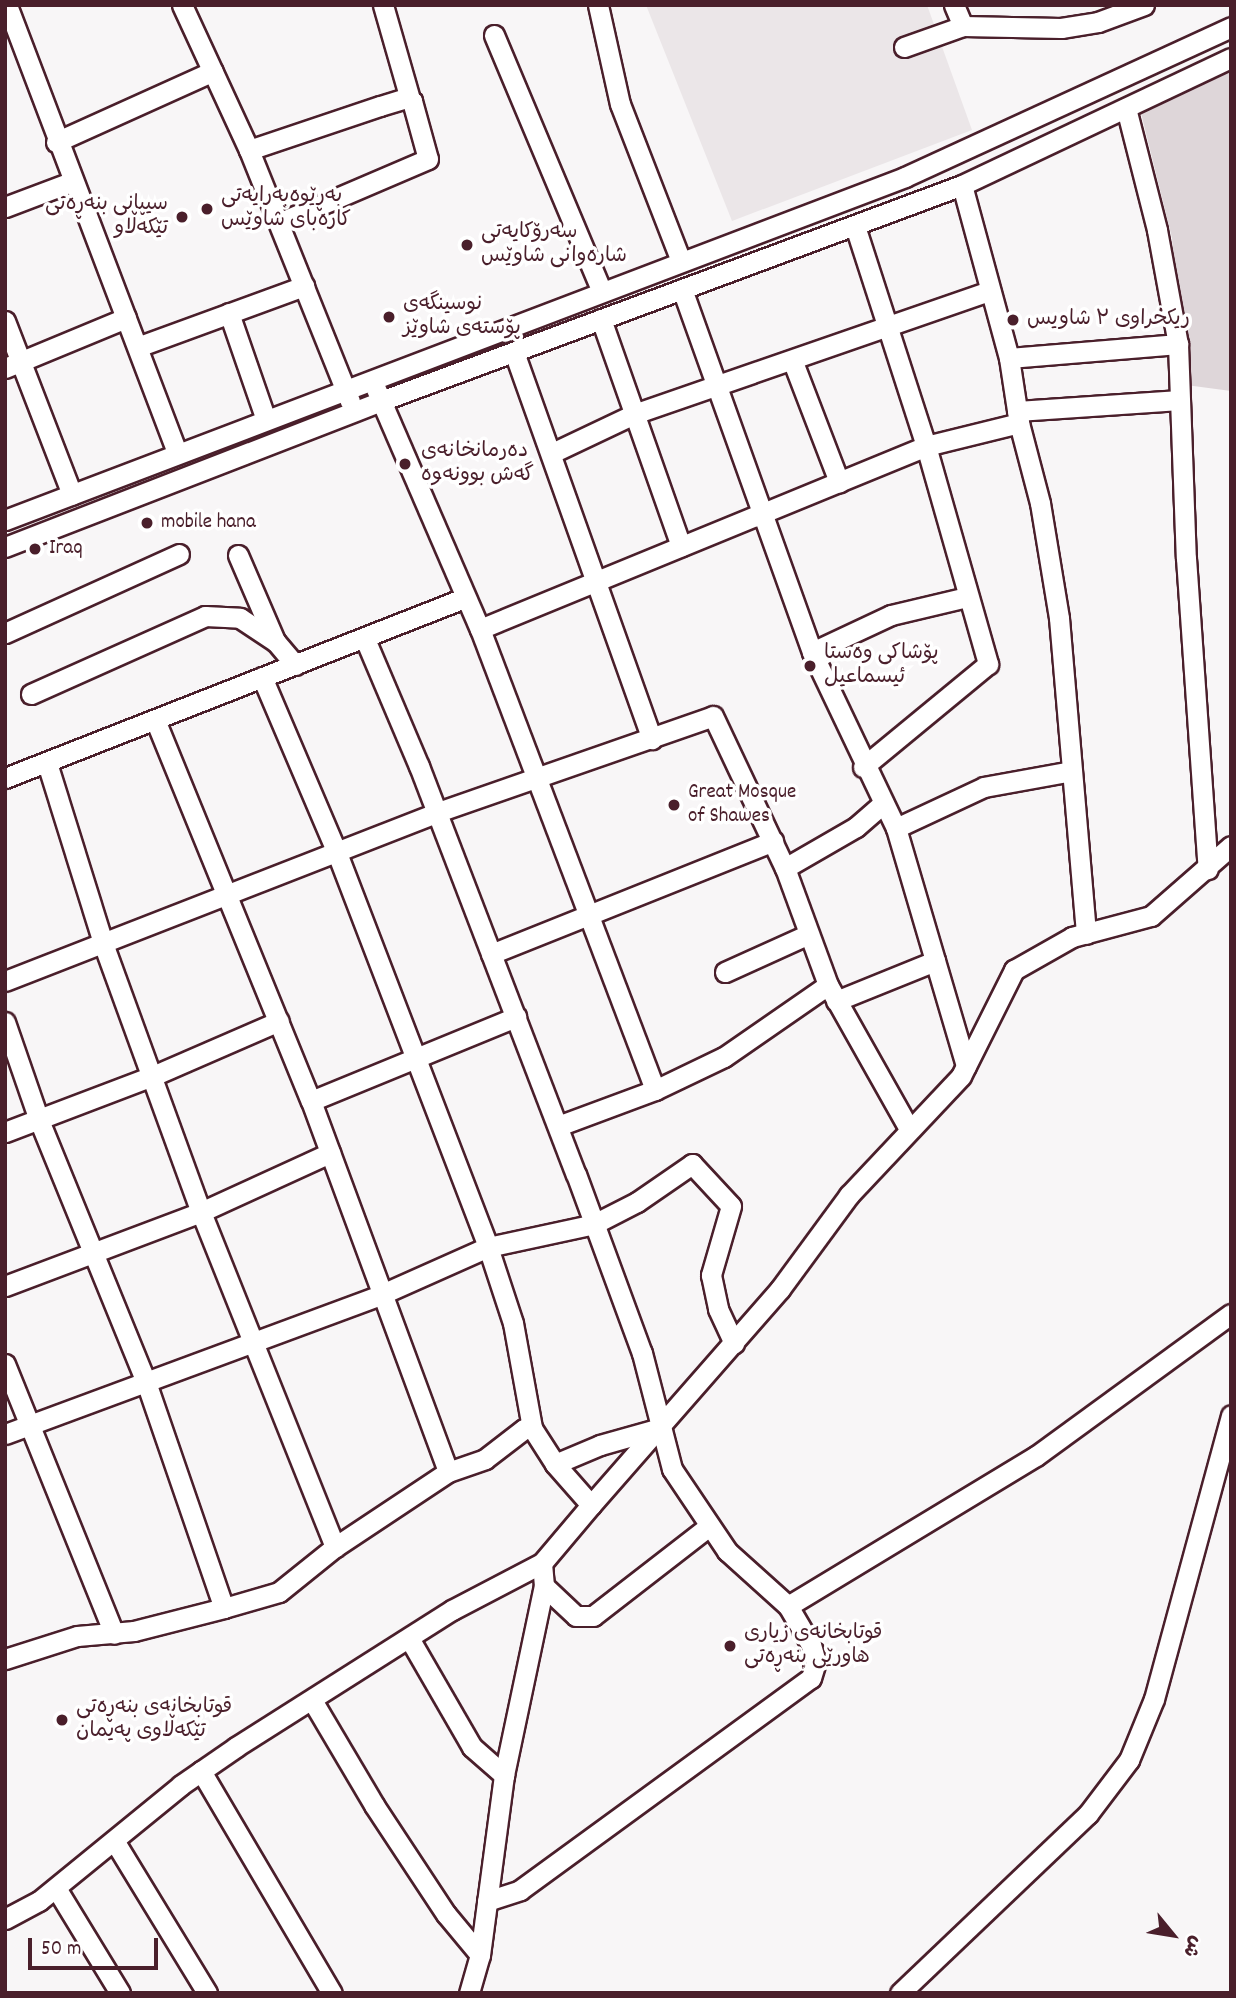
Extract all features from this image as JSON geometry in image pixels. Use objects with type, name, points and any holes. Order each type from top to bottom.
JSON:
[{"type":"street","points":[[7,5],[71,182],[140,346],[178,454]]},
{"type":"street","points":[[182,5],[249,150],[354,411]]},
{"type":"street","points":[[279,223],[428,159],[383,5]]},
{"type":"street","points":[[598,5],[620,104],[681,261]]},
{"type":"street","points":[[954,5],[964,26]]},
{"type":"street","points":[[904,47],[964,26],[1061,28],[1138,6]]},
{"type":"street","points":[[5,520],[601,290],[905,177],[1055,111],[1231,27]]},
{"type":"street","points":[[494,35],[601,290]]},
{"type":"street","points":[[5,547],[354,411],[962,185],[1231,58]]},
{"type":"street","points":[[57,142],[213,71]]},
{"type":"street","points":[[249,150],[410,99]]},
{"type":"street","points":[[1126,108],[1157,230],[1178,344],[1208,869]]},
{"type":"street","points":[[1055,111],[1066,136]]},
{"type":"street","points":[[5,207],[71,182]]},
{"type":"street","points":[[962,185],[1009,358],[1018,417],[1040,502],[1059,618],[1086,934]]},
{"type":"street","points":[[855,226],[926,446],[988,664],[863,767]]},
{"type":"street","points":[[140,346],[304,286]]},
{"type":"street","points":[[682,289],[812,652],[863,767],[896,828],[966,1066]]},
{"type":"street","points":[[552,453],[634,414],[717,384],[793,362],[887,325],[990,291]]},
{"type":"street","points":[[229,313],[266,420]]},
{"type":"street","points":[[14,365],[126,317]]},
{"type":"street","points":[[601,319],[681,546]]},
{"type":"street","points":[[5,321],[14,365],[72,495]]},
{"type":"street","points":[[1009,358],[1178,344]]},
{"type":"street","points":[[514,352],[652,739]]},
{"type":"street","points":[[793,362],[839,482]]},
{"type":"street","points":[[372,379],[480,629],[533,777],[655,1090]]},
{"type":"street","points":[[480,629],[926,446],[1018,417],[1180,400]]},
{"type":"street","points":[[5,633],[179,554]]},
{"type":"street","points":[[238,555],[276,642],[295,665]]},
{"type":"street","points":[[812,652],[891,615],[967,597]]},
{"type":"street","points":[[5,778],[156,723],[262,677],[465,598]]},
{"type":"street","points":[[31,694],[205,616],[240,618],[276,642]]},
{"type":"street","points":[[365,639],[516,1017],[642,1353],[672,1469],[709,1526],[752,1577],[788,1606],[811,1645],[816,1662],[811,1678],[520,1890],[487,1901]]},
{"type":"street","points":[[262,677],[337,853],[488,1247],[513,1323],[532,1428],[555,1464],[591,1505]]},
{"type":"street","points":[[5,981],[104,946],[435,813],[713,716],[785,868],[807,935],[832,993],[909,1129]]},
{"type":"street","points":[[156,723],[230,895],[312,1101],[380,1295],[448,1472]]},
{"type":"street","points":[[47,763],[104,946],[155,1075],[201,1212],[257,1342],[335,1547]]},
{"type":"street","points":[[896,828],[984,787],[1016,777],[1072,771]]},
{"type":"street","points":[[785,868],[856,827],[882,804]]},
{"type":"street","points":[[491,954],[587,912],[773,841]]},
{"type":"street","points":[[5,1919],[56,1888],[201,1771],[452,1610],[542,1563],[734,1344],[849,1195],[966,1066],[1014,970],[1086,934],[1152,916],[1231,846]]},
{"type":"street","points":[[726,972],[807,935]]},
{"type":"street","points":[[558,1126],[655,1090],[724,1057],[832,993],[935,961]]},
{"type":"street","points":[[312,1101],[516,1017]]},
{"type":"street","points":[[5,1132],[155,1075],[279,1021]]},
{"type":"street","points":[[5,1022],[39,1120],[96,1254],[146,1382],[224,1608]]},
{"type":"street","points":[[5,1286],[96,1254],[201,1212],[330,1153]]},
{"type":"street","points":[[5,1434],[380,1295],[488,1247],[594,1224],[637,1202],[692,1164],[731,1206],[711,1275],[718,1309],[734,1344]]},
{"type":"street","points":[[788,1606],[1036,1456],[1231,1314]]},
{"type":"street","points":[[5,1364],[114,1634]]},
{"type":"street","points":[[900,1993],[1088,1814],[1129,1760],[1154,1699],[1231,1415]]},
{"type":"street","points":[[5,1659],[77,1636],[114,1634],[279,1592],[335,1547],[448,1472],[485,1459],[532,1428]]},
{"type":"street","points":[[555,1464],[600,1445],[661,1428]]},
{"type":"street","points":[[544,1586],[576,1616],[593,1616],[709,1526]]},
{"type":"street","points":[[469,1993],[480,1955],[504,1775],[544,1586],[542,1563]]},
{"type":"street","points":[[410,1638],[472,1747],[504,1775]]},
{"type":"street","points":[[312,1700],[374,1805],[446,1914],[480,1955]]},
{"type":"street","points":[[201,1771],[332,1993]]},
{"type":"street","points":[[115,1842],[207,1993]]},
{"type":"street","points":[[56,1888],[120,1993]]},
{"type":"shaded area","points":[[646,5],[927,5],[972,130],[732,221]]},
{"type":"shaded area","points":[[1231,58],[1231,391],[1186,385],[1172,238],[1138,101]]},
{"type":"place","name":"بەڕێوەبەرایەتی کارەبای شاوێس","points":[[207,209]]},
{"type":"place","name":"سیپانی بنەڕەتی تێکەڵاو","points":[[182,217]]},
{"type":"place","name":"سەرۆکایەتی شارەوانی شاوێس","points":[[467,245]]},
{"type":"place","name":"نوسینگەی پۆستەی شاوێز","points":[[389,317]]},
{"type":"place","name":"ريكخراوى ۲ شاويس","points":[[1013,320]]},
{"type":"place","name":"دەرمانخانەی گەش بوونەوە","points":[[405,464]]},
{"type":"place","name":"mobile hana","points":[[147,523]]},
{"type":"place","name":"Iraq","points":[[35,549]]},
{"type":"place","name":"پۆشاکی وەستا ئیسماعیل","points":[[810,666]]},
{"type":"place","name":"Great Mosque of Shawes","points":[[674,805]]},
{"type":"place","name":"قوتابخانەی زیاری هاورێی بنەڕەتی","points":[[730,1646]]},
{"type":"place","name":"قوتابخانەی بنەڕەتی تێکەڵاوی پەیمان","points":[[62,1720]]}]
